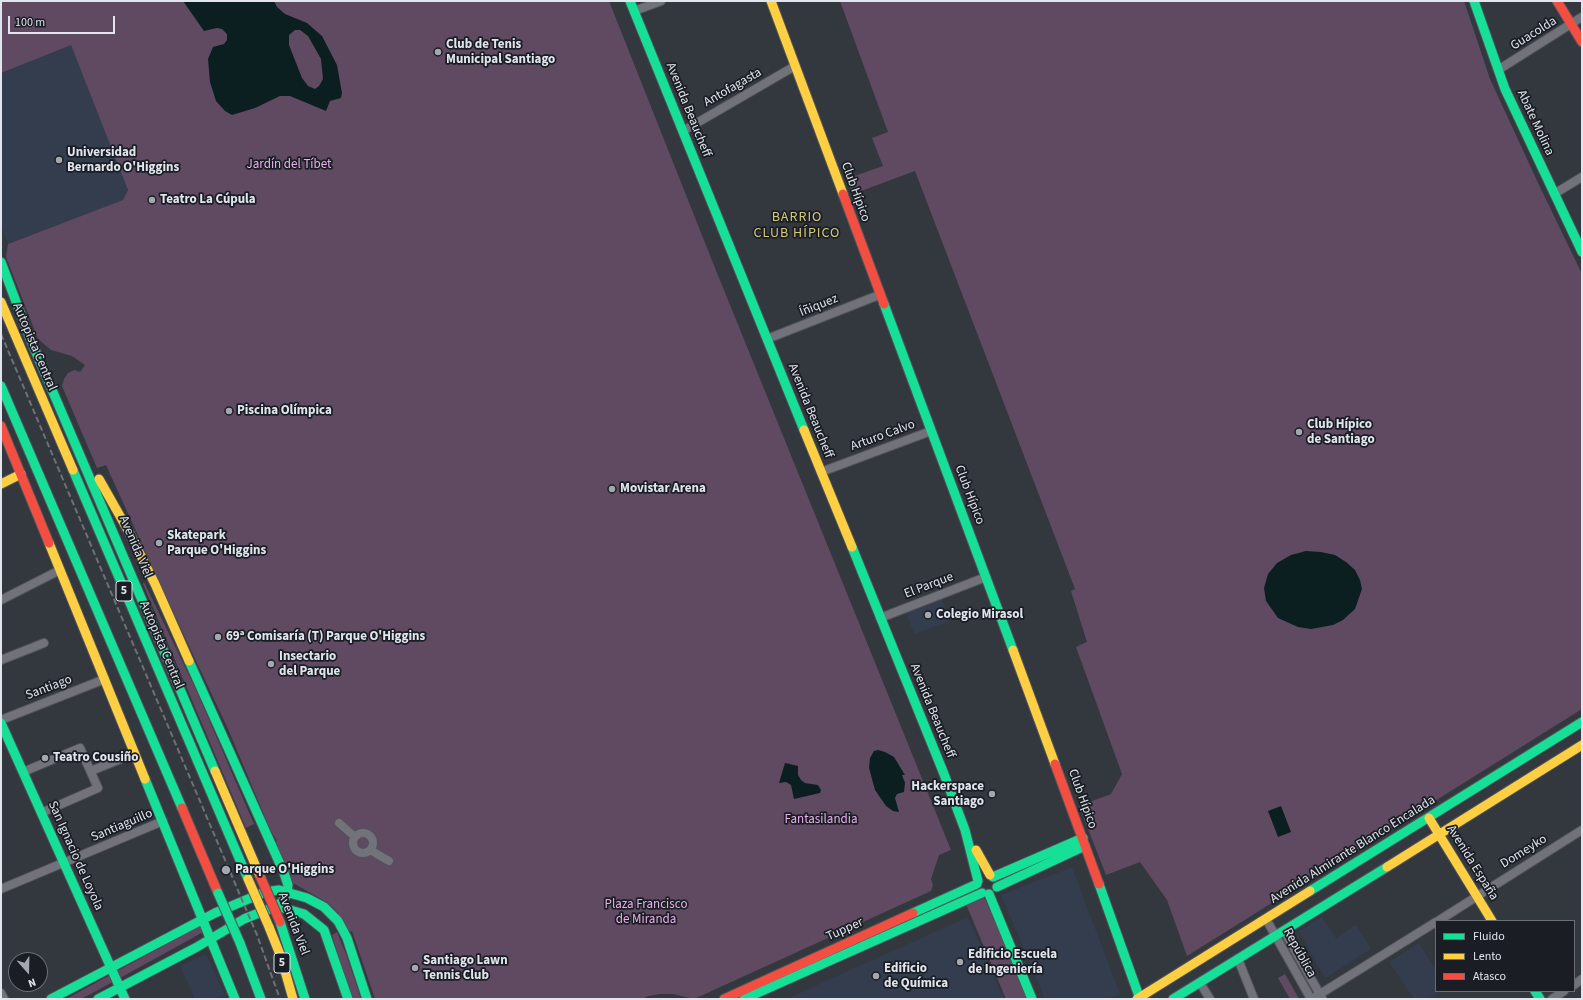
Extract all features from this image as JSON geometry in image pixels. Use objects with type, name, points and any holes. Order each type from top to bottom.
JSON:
[{"type":"main road","name":"Avenida Beaucheff","points":[[630,1],[965,830],[978,882]]},
{"type":"main road","name":"Club Hípico","points":[[771,1],[1084,842],[1139,999]]},
{"type":"main road","name":"Abate Molina","points":[[1474,1],[1498,70],[1582,252]]},
{"type":"main road","points":[[1557,1],[1582,42]]},
{"type":"main road","name":"Avenida Viel","points":[[1,262],[29,336],[76,442],[280,922],[305,999]]},
{"type":"main road","name":"Autopista Central","points":[[1,302],[269,927],[281,957],[293,999]]},
{"type":"main road","points":[[1,386],[240,943],[261,999]]},
{"type":"main road","points":[[1,426],[235,999]]},
{"type":"main road","points":[[76,442],[129,532],[154,584],[288,882],[288,891],[284,899],[275,907],[244,919],[211,939],[98,999]]},
{"type":"main road","points":[[1,484],[21,474]]},
{"type":"main road","name":"Avenida Almirante Blanco Encalada","points":[[1139,999],[1582,722]]},
{"type":"main road","name":"San Ignacio de Loyola","points":[[1,723],[125,999]]},
{"type":"main road","points":[[1173,999],[1440,835],[1582,745]]},
{"type":"main road","name":"Avenida España","points":[[1429,818],[1491,920]]},
{"type":"main road","name":"Avenida Beaucheff","points":[[965,830],[992,876]]},
{"type":"main road","points":[[1032,999],[986,894],[978,890],[978,882],[983,876],[992,876],[1084,842]]},
{"type":"main road","points":[[986,894],[994,892],[997,887],[1084,842]]},
{"type":"main road","points":[[992,876],[996,881],[997,887]]},
{"type":"main road","name":"Tupper","points":[[724,999],[978,882]]},
{"type":"main road","points":[[51,999],[203,919],[265,892],[279,890],[288,891],[316,902],[338,921],[347,938],[367,999]]},
{"type":"main road","name":"Tupper","points":[[744,999],[959,902],[986,894]]},
{"type":"main road","points":[[275,907],[286,908],[304,914],[324,930],[348,999]]},
{"type":"street","points":[[634,11],[661,1]]},
{"type":"street","name":"Guacolda","points":[[1498,70],[1582,17]]},
{"type":"street","name":"Antofagasta","points":[[683,131],[795,66]]},
{"type":"street","points":[[1554,194],[1582,177]]},
{"type":"street","name":"Íñiquez","points":[[767,339],[880,295]]},
{"type":"street","name":"Arturo Calvo","points":[[821,472],[931,431]]},
{"type":"street","points":[[1,600],[60,570]]},
{"type":"street","name":"El Parque","points":[[880,618],[986,577]]},
{"type":"street","points":[[1,660],[44,643]]},
{"type":"street","name":"Santiago","points":[[1,720],[105,679]]},
{"type":"street","points":[[23,772],[80,748],[91,771],[98,788],[41,813]]},
{"type":"street","points":[[91,771],[135,753]]},
{"type":"street","name":"Santiaguillo","points":[[1,889],[64,864],[163,821]]},
{"type":"street","points":[[339,823],[355,837]]},
{"type":"street","name":"Domeyko","points":[[1440,920],[1582,830]]},
{"type":"street","points":[[370,850],[373,842],[369,835],[362,833],[355,837],[353,844],[358,851],[362,852],[370,850],[389,861]]},
{"type":"street","name":"República","points":[[1266,919],[1280,934],[1321,997]]},
{"type":"street","name":"Domeyko","points":[[1312,999],[1321,997],[1435,923]]},
{"type":"street","name":"República","points":[[1280,934],[1312,999]]},
{"type":"street","points":[[1238,959],[1254,999]]},
{"type":"street","points":[[1200,983],[1210,999]]},
{"type":"street","points":[[1552,999],[1562,992]]},
{"type":"street","points":[[1,993],[4,999]]},
{"type":"shaded area","points":[[183,1],[274,1],[277,7],[285,14],[307,23],[322,36],[337,65],[342,93],[341,98],[330,101],[326,111],[290,96],[280,96],[255,108],[232,115],[225,111],[216,101],[210,82],[208,59],[213,47],[224,44],[227,40],[227,34],[222,29],[217,28],[204,31]],"holes":[[[295,30],[300,30],[308,36],[321,59],[323,79],[319,86],[315,89],[308,86],[302,78],[289,45],[289,35]]]},
{"type":"shaded area","name":"Universidad Bernardo O'Higgins","points":[[71,44],[128,189],[123,200],[8,244],[1,226],[1,73]]},
{"type":"shaded area","points":[[1306,551],[1335,555],[1355,570],[1360,580],[1362,589],[1355,609],[1343,620],[1333,625],[1311,629],[1298,627],[1278,618],[1266,601],[1264,588],[1268,574],[1277,563],[1291,555]]},
{"type":"shaded area","name":"Colegio Mirasol","points":[[941,596],[950,621],[914,634],[905,610]]},
{"type":"shaded area","points":[[878,750],[894,757],[905,775],[902,775],[905,783],[904,792],[897,794],[895,798],[899,812],[893,811],[886,806],[875,790],[869,768],[870,758],[874,751]]},
{"type":"shaded area","points":[[785,763],[798,766],[798,775],[801,780],[805,783],[818,785],[821,790],[820,793],[794,799],[791,785],[786,782],[779,783]]},
{"type":"shaded area","points":[[1281,806],[1291,832],[1278,837],[1268,811]]},
{"type":"shaded area","points":[[1072,867],[1120,994],[1107,999],[1045,999],[1001,895]]},
{"type":"shaded area","points":[[968,917],[1004,999],[786,999]]},
{"type":"shaded area","points":[[1322,917],[1336,938],[1356,925],[1371,949],[1327,977],[1324,977],[1299,931]]},
{"type":"shaded area","points":[[1419,943],[1435,968],[1435,992],[1438,992],[1428,999],[1414,999],[1389,962]]},
{"type":"shaded area","points":[[206,954],[225,994],[214,999],[195,999],[180,966]]},
{"type":"green space","name":"Parque O'Higgins","points":[[1,1],[609,1],[713,263],[951,850],[939,855],[931,879],[933,885],[931,891],[694,999],[673,994],[659,994],[645,997],[645,999],[375,999],[352,931],[350,932],[338,913],[328,903],[293,883],[274,843],[277,841],[270,829],[228,729],[106,465],[97,468],[62,386],[68,373],[74,370],[80,372],[85,365],[72,356],[51,350],[38,339],[6,257],[8,244],[123,200],[128,190],[71,45],[1,73]]},
{"type":"green space","name":"Club Hípico de Santiago","points":[[840,1],[1464,1],[1490,79],[1582,274],[1582,709],[1187,956],[1167,900],[1140,862],[1106,875],[1079,806],[1111,794],[1122,774],[1076,647],[1087,642],[1071,591],[1075,589],[915,171],[853,194],[846,179],[883,166],[872,138],[888,132]]},
{"type":"green space","points":[[144,582],[197,692],[254,824],[246,828],[143,584]]},
{"type":"green space","points":[[983,898],[985,899],[1029,999],[1006,999],[966,904]]},
{"type":"green space","points":[[202,925],[205,931],[111,983],[81,999],[66,999]]},
{"type":"green space","points":[[337,932],[361,999],[351,999],[332,935]]},
{"type":"green space","points":[[1285,974],[1299,999],[1290,999],[1278,978]]},
{"type":"railway","points":[[1,334],[257,935],[280,999]]},
{"type":"traffic: fast","points":[[630,1],[804,430]]},
{"type":"traffic: fast","points":[[1474,1],[1505,89],[1582,252]]},
{"type":"traffic: fast","points":[[1,262],[29,336],[215,771]]},
{"type":"traffic: fast","points":[[884,304],[1013,650]]},
{"type":"traffic: fast","points":[[1,386],[182,808]]},
{"type":"traffic: fast","points":[[73,470],[248,879]]},
{"type":"traffic: fast","points":[[852,547],[944,774],[965,830],[978,881]]},
{"type":"traffic: fast","points":[[189,661],[284,873],[288,885],[287,894],[282,902],[275,907]]},
{"type":"traffic: fast","points":[[1310,891],[1582,722]]},
{"type":"traffic: fast","points":[[1,723],[125,999]]},
{"type":"traffic: fast","points":[[145,779],[235,999]]},
{"type":"traffic: fast","points":[[993,877],[1083,838]]},
{"type":"traffic: fast","points":[[997,887],[1085,846]]},
{"type":"traffic: fast","points":[[1173,999],[1387,867]]},
{"type":"traffic: fast","points":[[913,913],[977,884]]},
{"type":"traffic: fast","points":[[1099,884],[1140,999]]},
{"type":"traffic: fast","points":[[51,999],[215,913],[265,892],[279,890],[307,898],[324,907],[338,921],[347,938],[367,999]]},
{"type":"traffic: fast","points":[[218,893],[240,943]]},
{"type":"traffic: fast","points":[[744,999],[982,893]]},
{"type":"traffic: fast","points":[[989,894],[1032,999]]},
{"type":"traffic: fast","points":[[98,999],[197,947],[244,919],[266,910],[280,907],[304,914],[324,930],[348,999]]},
{"type":"traffic: fast","points":[[280,922],[305,999]]},
{"type":"traffic: fast","points":[[240,943],[261,999]]},
{"type":"traffic: fast","points":[[1536,992],[1540,999]]},
{"type":"traffic: slow","points":[[771,1],[843,194]]},
{"type":"traffic: slow","points":[[1,302],[73,470]]},
{"type":"traffic: slow","points":[[804,430],[852,547]]},
{"type":"traffic: slow","points":[[1,484],[21,474]]},
{"type":"traffic: slow","points":[[99,479],[129,532],[155,584],[189,661]]},
{"type":"traffic: slow","points":[[49,543],[145,779]]},
{"type":"traffic: slow","points":[[1013,650],[1055,764]]},
{"type":"traffic: slow","points":[[1387,867],[1582,745]]},
{"type":"traffic: slow","points":[[215,771],[260,876]]},
{"type":"traffic: slow","points":[[1429,818],[1491,920]]},
{"type":"traffic: slow","points":[[976,850],[990,875]]},
{"type":"traffic: slow","points":[[248,879],[269,927]]},
{"type":"traffic: slow","points":[[1137,999],[1310,891]]},
{"type":"traffic: slow","points":[[269,927],[281,957],[293,999]]},
{"type":"traffic: jam","points":[[1557,1],[1582,42]]},
{"type":"traffic: jam","points":[[843,194],[884,304]]},
{"type":"traffic: jam","points":[[1,426],[49,543]]},
{"type":"traffic: jam","points":[[1055,764],[1099,884]]},
{"type":"traffic: jam","points":[[182,808],[218,893]]},
{"type":"traffic: jam","points":[[260,876],[280,922]]},
{"type":"traffic: jam","points":[[724,999],[913,913]]},
{"type":"place","name":"Club de Tenis Municipal Santiago","points":[[438,52]]},
{"type":"place","name":"Universidad Bernardo O'Higgins","points":[[59,160]]},
{"type":"place","name":"Teatro La Cúpula","points":[[152,200]]},
{"type":"place","name":"Piscina Olímpica","points":[[229,411]]},
{"type":"place","name":"Club Hípico de Santiago","points":[[1299,432]]},
{"type":"place","name":"Movistar Arena","points":[[612,489]]},
{"type":"place","name":"Skatepark Parque O'Higgins","points":[[159,543]]},
{"type":"place","name":"Colegio Mirasol","points":[[928,615]]},
{"type":"place","name":"69ª Comisaría (T) Parque O'Higgins","points":[[218,637]]},
{"type":"place","name":"Insectario del Parque","points":[[271,664]]},
{"type":"place","name":"Teatro Cousiño","points":[[45,758]]},
{"type":"place","name":"Hackerspace Santiago","points":[[992,794]]},
{"type":"place","name":"Parque O'Higgins","points":[[226,870]]},
{"type":"place","name":"Edificio Escuela de Ingeniería","points":[[960,962]]},
{"type":"place","name":"Santiago Lawn Tennis Club","points":[[415,968]]},
{"type":"place","name":"Edificio de Química","points":[[876,976]]},
{"type":"district","name":"BARRIO CLUB HÍPICO","points":[[797,226]]},
{"type":"park label","name":"Jardín del Tíbet","points":[[289,165]]},
{"type":"park label","name":"Fantasilandia","points":[[821,820]]},
{"type":"park label","name":"Plaza Francisco de Miranda","points":[[646,912]]}]
